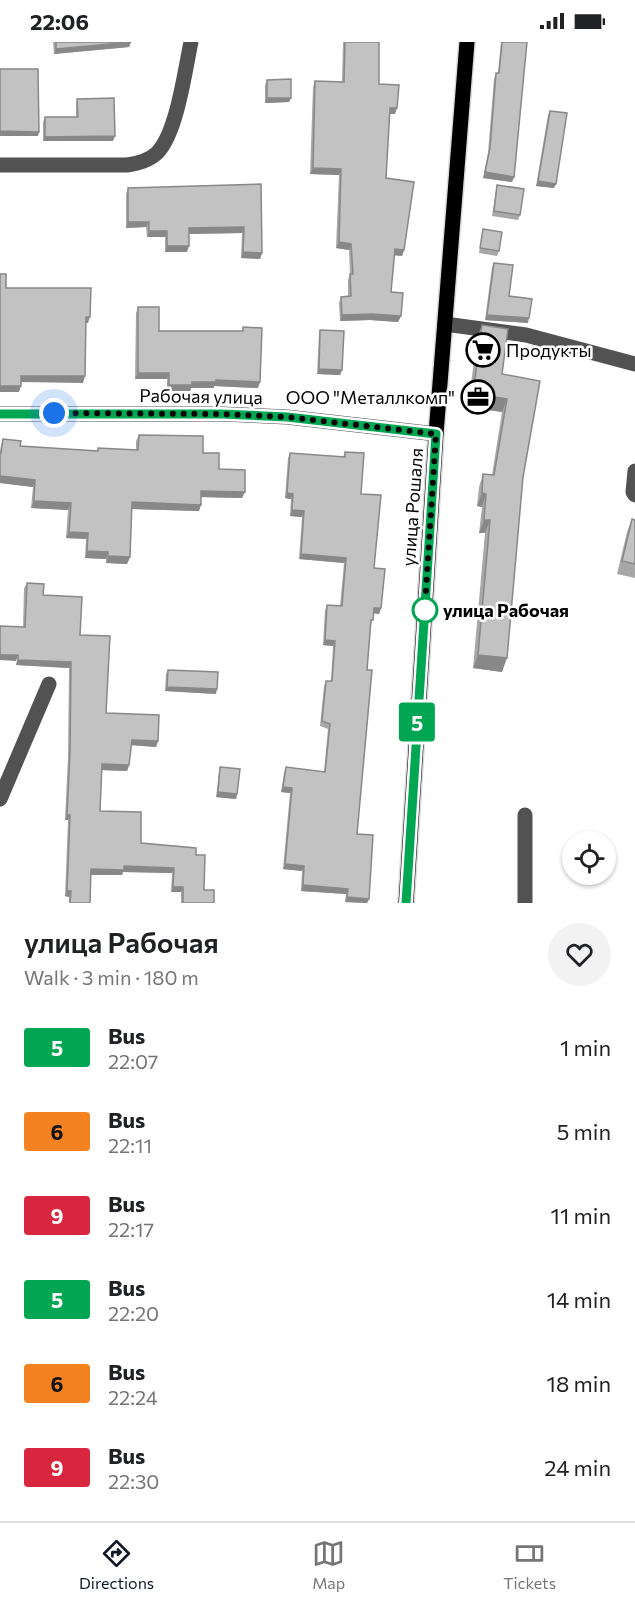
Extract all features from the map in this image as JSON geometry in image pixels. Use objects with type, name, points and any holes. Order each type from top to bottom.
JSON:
[{"type":"main road","name":"улица Рошаля","points":[[406,903],[436,434],[467,42]]},
{"type":"street","points":[[0,165],[127,165],[152,157],[164,144],[172,124],[191,42]]},
{"type":"street","points":[[445,324],[526,335],[635,364]]},
{"type":"street","name":"Рабочая улица","points":[[0,414],[222,414],[287,417],[436,434]]},
{"type":"street","points":[[635,471],[633,492],[635,495]]},
{"type":"street","points":[[0,799],[49,684]]},
{"type":"street","points":[[525,815],[525,903]]},
{"type":"building","points":[[56,42],[131,42],[56,49]]},
{"type":"building","points":[[345,42],[379,42],[379,84],[399,85],[397,108],[390,108],[386,178],[414,182],[404,250],[395,249],[391,292],[403,293],[401,316],[342,315],[341,297],[351,296],[350,274],[353,274],[351,244],[339,242],[341,169],[313,168],[315,81],[344,82]]},
{"type":"building","points":[[502,42],[527,42],[514,177],[485,172],[490,148],[496,73],[499,73]]},
{"type":"building","points":[[0,69],[38,69],[39,132],[0,131]]},
{"type":"building","points":[[291,79],[291,98],[267,98],[267,80]]},
{"type":"building","points":[[114,98],[115,136],[45,137],[45,117],[78,117],[77,99]]},
{"type":"building","points":[[550,111],[567,113],[556,184],[538,181]]},
{"type":"building","points":[[261,184],[262,253],[243,252],[244,227],[189,228],[189,246],[167,246],[167,231],[149,231],[149,222],[128,222],[128,188]]},
{"type":"building","points":[[497,185],[524,189],[520,215],[494,211]]},
{"type":"building","points":[[483,229],[502,232],[499,251],[480,248]]},
{"type":"building","points":[[494,263],[513,265],[509,296],[532,299],[529,318],[487,315]]},
{"type":"building","points":[[0,274],[6,274],[6,288],[91,288],[90,317],[86,317],[85,376],[21,376],[21,386],[0,386]]},
{"type":"building","points":[[138,307],[159,307],[159,331],[243,331],[243,327],[262,328],[260,382],[216,380],[216,382],[192,382],[192,385],[169,385],[169,373],[138,373]]},
{"type":"building","points":[[482,325],[508,329],[502,374],[540,381],[523,477],[507,658],[478,655],[490,520],[484,520],[486,494],[482,493],[483,474],[494,475],[507,399],[473,394]]},
{"type":"building","points":[[320,330],[344,331],[342,370],[319,369]]},
{"type":"building","points":[[139,435],[203,436],[203,453],[219,453],[219,469],[245,470],[245,492],[201,491],[201,505],[132,502],[130,557],[108,556],[108,552],[87,551],[88,533],[69,532],[71,503],[34,501],[35,480],[0,476],[0,453],[3,439],[21,441],[20,446],[98,451],[98,448],[138,450]]},
{"type":"building","points":[[345,452],[364,453],[361,494],[381,495],[374,568],[385,569],[381,608],[374,608],[373,620],[371,620],[367,670],[372,670],[357,834],[373,835],[369,899],[347,897],[348,889],[303,885],[304,866],[285,864],[292,788],[283,787],[286,767],[325,772],[330,724],[322,721],[326,681],[332,681],[335,641],[325,640],[327,605],[342,606],[346,558],[301,554],[304,511],[292,510],[293,494],[287,493],[290,453],[345,457]]},
{"type":"building","points":[[632,519],[635,520],[635,564],[622,561]]},
{"type":"building","points":[[27,583],[44,584],[43,595],[82,597],[80,635],[110,636],[106,713],[159,715],[158,741],[132,740],[129,765],[102,764],[100,811],[141,812],[141,843],[196,848],[196,855],[205,855],[204,890],[214,890],[214,903],[183,903],[183,887],[173,887],[174,868],[124,866],[124,870],[91,869],[90,903],[70,903],[71,891],[67,891],[70,815],[67,815],[71,662],[18,660],[18,655],[0,655],[0,626],[25,627]]},
{"type":"building","points":[[168,670],[218,672],[217,689],[167,687]]},
{"type":"building","points":[[220,767],[240,769],[237,794],[218,792]]},
{"type":"bus line","name":"5","points":[[0,414],[222,414],[352,423],[436,434],[406,903]]},
{"type":"place","name":"Продукты","points":[[483,350]]},
{"type":"place","name":"ООО \"Металлкомп\"","points":[[478,397]]},
{"type":"place","name":"улица Рабочая","points":[[425,610]]},
{"type":"route","points":[[54,413],[222,414],[287,417],[436,434],[424,621],[425,610]]}]
